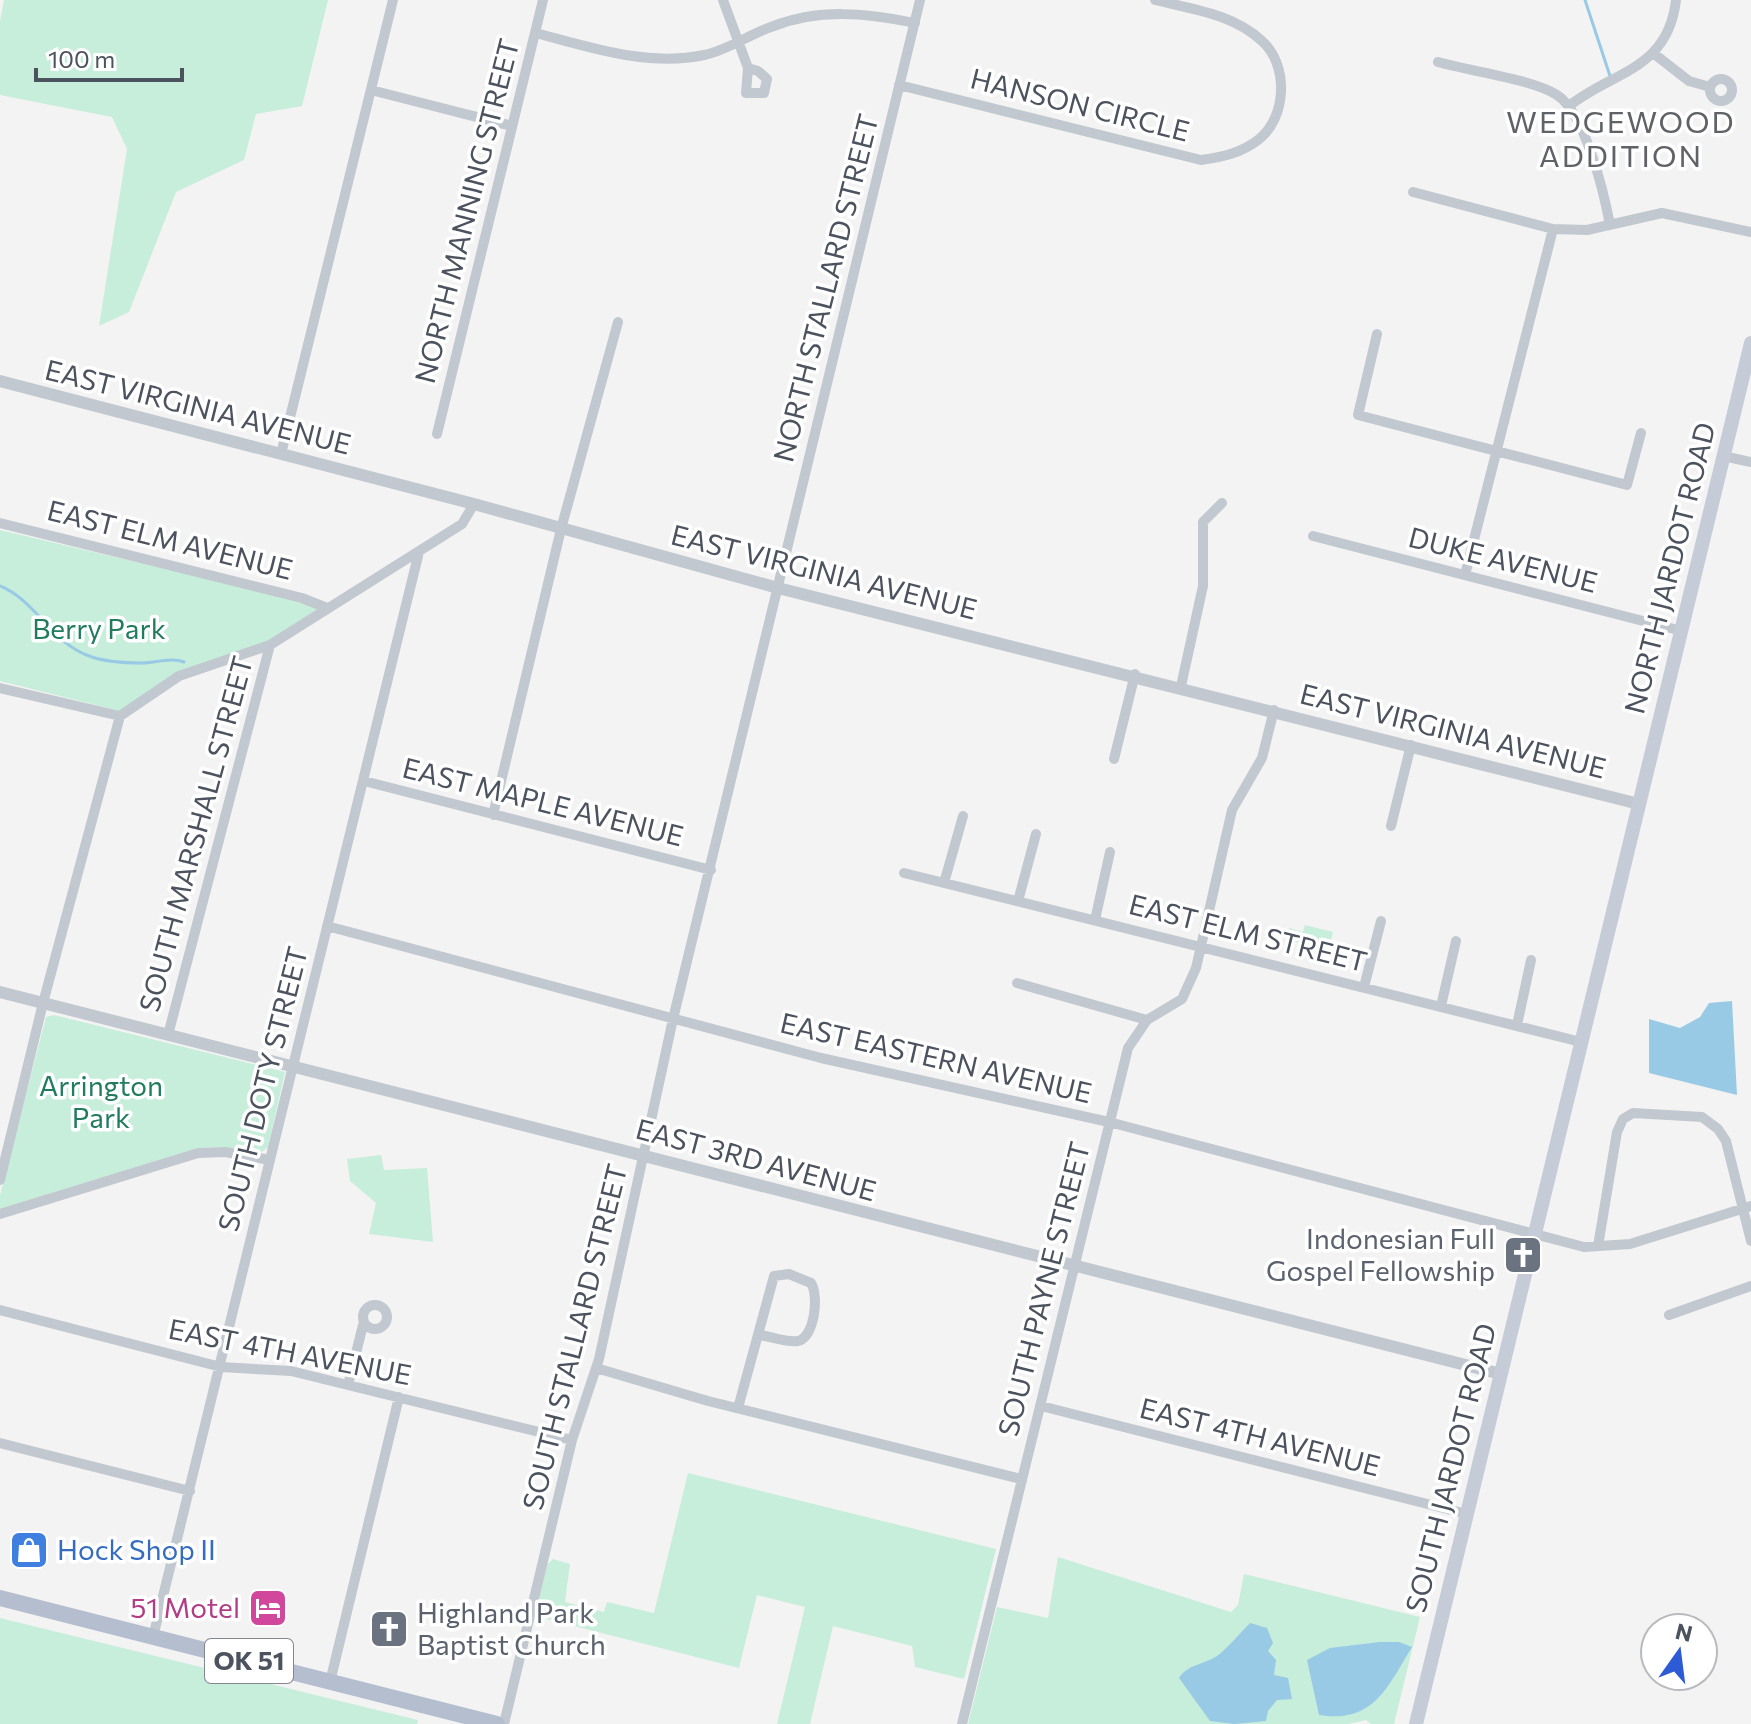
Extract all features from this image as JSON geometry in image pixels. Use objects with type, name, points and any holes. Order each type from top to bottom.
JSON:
[{"type":"main road","name":"NORTH JARDOT ROAD","points":[[1639,804],[1751,343]]},
{"type":"main road","name":"SOUTH JARDOT ROAD","points":[[1416,1724],[1639,804]]},
{"type":"main road","name":"OK 51","points":[[0,1598],[470,1721],[497,1724]]},
{"type":"street","points":[[281,454],[393,0]]},
{"type":"street","name":"NORTH MANNING STREET","points":[[437,434],[543,0]]},
{"type":"street","points":[[723,0],[748,68]]},
{"type":"street","name":"NORTH STALLARD STREET","points":[[778,588],[920,0]]},
{"type":"street","name":"HANSON CIRCLE","points":[[899,85],[1201,160],[1240,152],[1262,137],[1280,101],[1282,74],[1273,56],[1252,33],[1225,18],[1155,0]]},
{"type":"street","points":[[1569,106],[1637,68],[1653,53],[1670,23],[1676,0]]},
{"type":"street","points":[[536,33],[647,58],[703,56],[771,27],[821,13],[880,16],[915,23]]},
{"type":"street","points":[[1653,53],[1689,81],[1710,87]]},
{"type":"street","points":[[1438,62],[1535,87],[1558,96],[1569,106],[1577,118],[1610,225]]},
{"type":"street","points":[[371,90],[512,126]]},
{"type":"street","points":[[1413,192],[1553,229],[1587,230],[1653,214],[1672,214],[1751,232]]},
{"type":"street","points":[[1465,575],[1553,229]]},
{"type":"street","points":[[493,815],[561,529],[618,322]]},
{"type":"street","points":[[1377,334],[1358,415],[1627,485],[1641,433]]},
{"type":"street","name":"EAST VIRGINIA AVENUE","points":[[0,381],[474,504],[778,588],[1135,674],[1639,804]]},
{"type":"street","points":[[1723,456],[1751,462]]},
{"type":"street","points":[[1181,686],[1203,586],[1203,522],[1222,503]]},
{"type":"street","points":[[0,1180],[43,1003],[120,716],[179,676],[270,645],[462,524],[474,504]]},
{"type":"street","name":"EAST ELM AVENUE","points":[[0,523],[302,598],[327,608]]},
{"type":"street","name":"DUKE AVENUE","points":[[1313,536],[1682,631]]},
{"type":"street","name":"SOUTH DOTY STREET","points":[[153,1637],[419,552]]},
{"type":"street","name":"SOUTH STALLARD STREET","points":[[504,1724],[572,1440],[596,1368],[646,1156],[673,1019],[778,588]]},
{"type":"street","name":"SOUTH MARSHALL STREET","points":[[168,1035],[270,645]]},
{"type":"street","points":[[1114,759],[1135,674]]},
{"type":"street","points":[[0,688],[120,716]]},
{"type":"street","name":"SOUTH PAYNE STREET","points":[[962,1724],[1128,1048],[1147,1020],[1182,999],[1196,968],[1232,810],[1262,758],[1274,710]]},
{"type":"street","points":[[1391,826],[1411,745]]},
{"type":"street","name":"EAST MAPLE AVENUE","points":[[364,781],[711,870]]},
{"type":"street","points":[[944,883],[963,816]]},
{"type":"street","points":[[1018,901],[1036,834]]},
{"type":"street","points":[[1095,920],[1110,852]]},
{"type":"street","name":"EAST ELM STREET","points":[[904,873],[1581,1042]]},
{"type":"street","points":[[1364,987],[1381,921]]},
{"type":"street","name":"EAST EASTERN AVENUE","points":[[327,926],[821,1058],[1109,1122],[1584,1247],[1630,1244],[1747,1208]]},
{"type":"street","points":[[1441,1006],[1456,941]]},
{"type":"street","points":[[1517,1025],[1531,960]]},
{"type":"street","points":[[1017,983],[1147,1020]]},
{"type":"street","name":"EAST 3RD AVENUE","points":[[0,992],[1501,1374]]},
{"type":"street","points":[[1598,1246],[1617,1132],[1623,1119],[1633,1113],[1702,1117],[1709,1121],[1726,1141],[1747,1208],[1751,1241]]},
{"type":"street","points":[[0,1214],[198,1153],[225,1152],[270,1160]]},
{"type":"street","points":[[738,1408],[759,1335],[777,1273],[802,1277],[811,1283],[816,1297],[808,1333],[803,1339],[796,1342],[759,1335]]},
{"type":"street","points":[[1669,1315],[1751,1286]]},
{"type":"street","name":"EAST 4TH AVENUE","points":[[0,1310],[221,1367],[291,1371],[572,1440]]},
{"type":"street","points":[[348,1385],[363,1325]]},
{"type":"street","points":[[596,1368],[738,1408],[1021,1479]]},
{"type":"street","points":[[330,1682],[399,1397]]},
{"type":"street","name":"EAST 4TH AVENUE","points":[[1041,1406],[1467,1514]]},
{"type":"street","points":[[0,1443],[190,1491]]},
{"type":"green space","points":[[4,0],[328,0],[302,106],[256,114],[244,160],[176,192],[129,312],[99,326],[127,149],[112,117],[0,95],[0,21]]},
{"type":"green space","name":"Berry Park","points":[[0,530],[302,601],[322,611],[269,641],[175,674],[120,711],[0,681]]},
{"type":"green space","points":[[1305,925],[1333,932],[1327,957],[1299,950],[1300,943],[1286,939],[1289,928],[1303,932]]},
{"type":"green space","name":"Arrington Park","points":[[54,1015],[285,1072],[268,1147],[259,1154],[225,1147],[198,1148],[0,1209],[0,1195],[46,1017]]},
{"type":"green space","points":[[381,1155],[384,1170],[427,1168],[433,1242],[369,1234],[376,1203],[350,1181],[347,1159]]},
{"type":"green space","points":[[688,1473],[996,1549],[964,1679],[915,1667],[912,1646],[833,1626],[810,1724],[777,1724],[805,1607],[757,1595],[739,1668],[535,1616],[547,1565],[553,1559],[570,1564],[565,1602],[604,1612],[607,1602],[654,1613]]},
{"type":"green space","points":[[1058,1557],[1231,1612],[1238,1605],[1244,1574],[1420,1617],[1394,1724],[1371,1724],[1366,1720],[1348,1724],[968,1724],[997,1607],[1048,1618]]},
{"type":"green space","points":[[0,1618],[418,1720],[417,1724],[0,1724]]},
{"type":"water","points":[[1732,1001],[1737,1095],[1649,1073],[1649,1019],[1680,1028],[1700,1017],[1709,1003]]},
{"type":"water","points":[[1250,1623],[1267,1628],[1273,1643],[1268,1651],[1276,1660],[1274,1675],[1288,1678],[1292,1699],[1277,1700],[1268,1711],[1266,1721],[1234,1724],[1210,1721],[1179,1678],[1191,1667],[1217,1656]]},
{"type":"water","points":[[1399,1642],[1412,1647],[1387,1688],[1366,1708],[1353,1714],[1319,1715],[1307,1660],[1330,1648]]},
{"type":"waterway","points":[[1585,0],[1611,79]]},
{"type":"waterway","points":[[0,586],[24,602],[66,643],[92,657],[129,663],[184,662]]},
{"type":"place","name":"Indonesian Full Gospel Fellowship","points":[[1523,1255]]},
{"type":"place","name":"Hock Shop II","points":[[29,1550]]},
{"type":"place","name":"51 Motel","points":[[268,1608]]},
{"type":"place","name":"Highland Park Baptist Church","points":[[389,1629]]},
{"type":"district","name":"WEDGEWOOD ADDITION","points":[[1621,140]]}]
